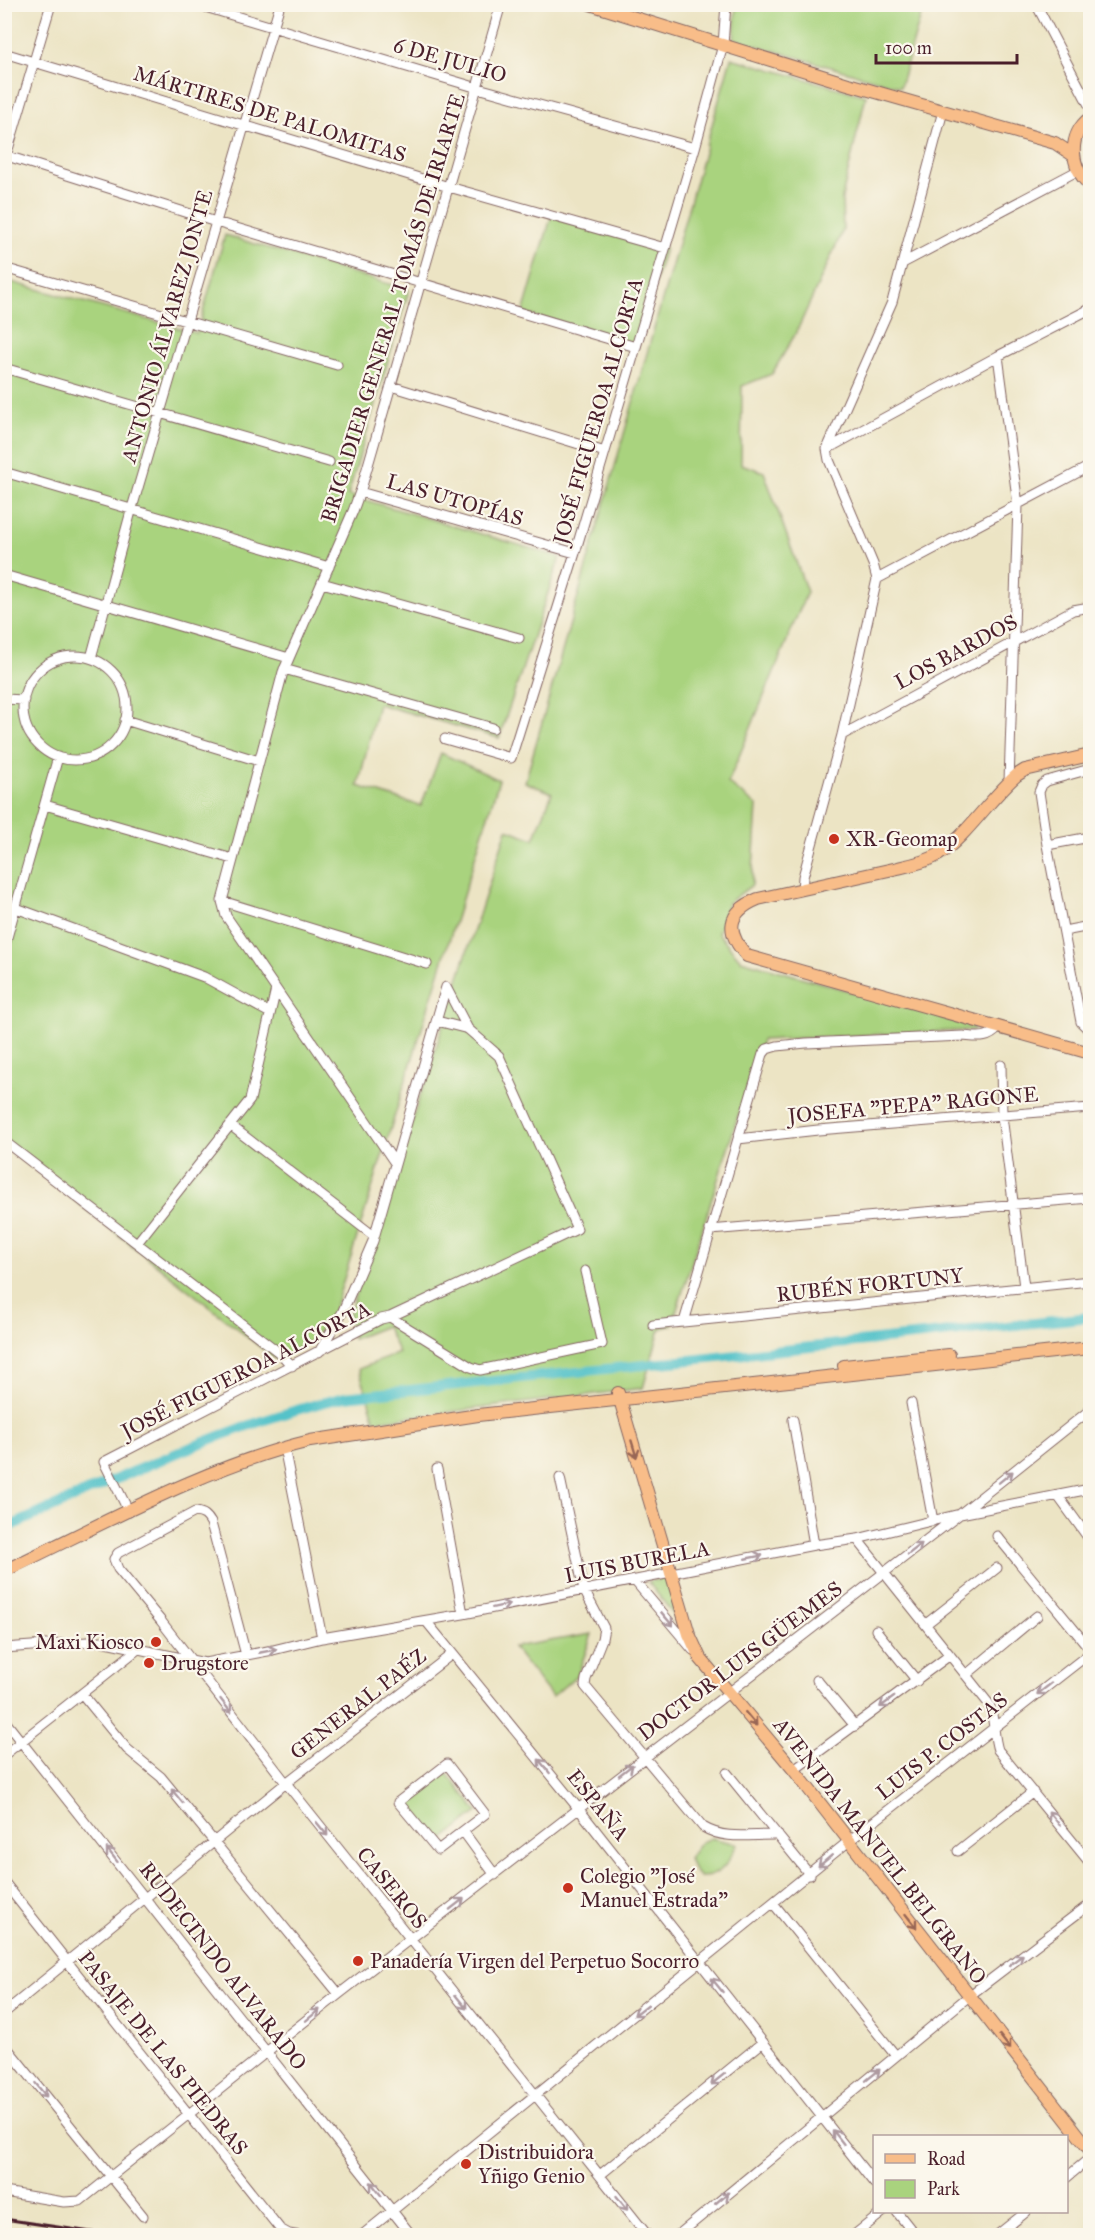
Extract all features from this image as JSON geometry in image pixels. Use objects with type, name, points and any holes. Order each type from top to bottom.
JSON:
[{"type":"main road","points":[[590,4],[1055,143],[1073,155]]},
{"type":"main road","points":[[1090,118],[1075,138],[1073,155],[1077,171],[1090,184]]},
{"type":"main road","points":[[1055,143],[1075,138]]},
{"type":"main road","points":[[1090,755],[1025,770],[1009,782],[938,855],[919,863],[758,899],[744,905],[736,914],[732,924],[733,936],[737,945],[747,956],[1090,1053]]},
{"type":"main road","points":[[4,1562],[208,1475],[284,1447],[321,1439],[618,1396],[918,1358],[1090,1341]]},
{"type":"main road","points":[[4,1571],[230,1461],[286,1442],[402,1420],[1090,1348]]},
{"type":"main road","points":[[618,1396],[689,1634],[700,1658]]},
{"type":"main road","name":"AVENIDA MANUEL BELGRANO","points":[[700,1658],[794,1770],[1090,2150]]},
{"type":"street","points":[[51,4],[5,158],[636,347]]},
{"type":"street","name":"6 DE JULIO","points":[[195,4],[478,88],[694,148]]},
{"type":"street","name":"ANTONIO ÁLVAREZ JONTE","points":[[91,658],[132,509],[280,4]]},
{"type":"street","name":"BRIGADIER GENERAL TOMÁS DE IRIARTE","points":[[222,901],[285,669],[360,492],[501,4]]},
{"type":"street","name":"JOSÉ FIGUEROA ALCORTA","points":[[445,739],[512,758],[694,148],[723,45],[726,4]]},
{"type":"street","points":[[1036,4],[1090,107]]},
{"type":"street","name":"MÁRTIRES DE PALOMITAS","points":[[4,54],[449,187],[552,214],[665,248]]},
{"type":"street","points":[[802,890],[803,877],[842,735],[877,579],[873,564],[829,460],[827,448],[892,302],[944,111]]},
{"type":"street","points":[[903,263],[1077,171]]},
{"type":"street","points":[[4,268],[337,365]]},
{"type":"street","points":[[827,448],[1090,309]]},
{"type":"street","points":[[998,356],[1018,505],[1009,782]]},
{"type":"street","points":[[4,368],[329,462]]},
{"type":"street","points":[[391,387],[605,452]]},
{"type":"street","points":[[877,579],[1090,466]]},
{"type":"street","points":[[4,472],[329,567]]},
{"type":"street","name":"LAS UTOPÍAS","points":[[360,492],[575,553]]},
{"type":"street","points":[[4,575],[289,658]]},
{"type":"street","points":[[322,583],[519,638]]},
{"type":"street","name":"LOS BARDOS","points":[[842,735],[1015,640],[1073,610],[1090,606]]},
{"type":"street","points":[[74,656],[91,658],[107,666],[119,679],[126,696],[127,713],[123,730],[113,745],[98,755],[82,760],[58,757],[48,753],[27,727],[23,711],[24,700],[32,679],[43,667],[58,659],[74,656]]},
{"type":"street","points":[[285,669],[493,728]]},
{"type":"street","points":[[4,699],[24,700]]},
{"type":"street","points":[[125,720],[260,761]]},
{"type":"street","points":[[4,948],[58,757]]},
{"type":"street","points":[[1090,769],[1047,781],[1039,792],[1064,931],[1090,1031]]},
{"type":"street","points":[[45,805],[233,859]]},
{"type":"street","points":[[1047,845],[1090,837]]},
{"type":"street","points":[[222,901],[427,964]]},
{"type":"street","points":[[222,901],[226,916],[395,1163]]},
{"type":"street","points":[[16,908],[204,977],[270,1013]]},
{"type":"street","points":[[1064,931],[1090,926]]},
{"type":"street","points":[[319,1352],[342,1313],[374,1236],[446,987],[468,1029],[499,1056],[577,1229],[390,1317]]},
{"type":"street","points":[[137,1243],[250,1100],[276,989]]},
{"type":"street","points":[[437,1021],[468,1029]]},
{"type":"street","points":[[684,1322],[710,1230],[767,1049],[806,1043],[963,1036],[980,1038],[993,1035],[998,1028]]},
{"type":"street","points":[[1001,1065],[1002,1116],[1024,1287]]},
{"type":"street","name":"JOSEFA \"PEPA\" RAGONE","points":[[738,1139],[818,1130],[1090,1108]]},
{"type":"street","points":[[230,1125],[374,1236]]},
{"type":"street","points":[[4,1141],[281,1353],[292,1366]]},
{"type":"street","points":[[710,1230],[1090,1198]]},
{"type":"street","name":"JOSÉ FIGUEROA ALCORTA","points":[[128,1509],[104,1462],[381,1319],[390,1317],[471,1367],[480,1370],[602,1344],[585,1271]]},
{"type":"street","name":"RUBÉN FORTUNY","points":[[653,1325],[1090,1281]]},
{"type":"street","points":[[912,1403],[933,1521]]},
{"type":"street","name":"DOCTOR LUIS GÜEMES","points":[[4,2192],[64,2202],[80,2201],[339,1994],[885,1573],[1090,1410]]},
{"type":"street","points":[[793,1420],[814,1545]]},
{"type":"street","points":[[284,1447],[322,1638]]},
{"type":"street","points":[[437,1469],[463,1614]]},
{"type":"street","points":[[560,1478],[584,1590],[604,1628],[585,1686],[703,1827],[714,1834],[729,1836],[778,1835]]},
{"type":"street","name":"LUIS BURELA","points":[[4,1648],[101,1641],[205,1663],[322,1638],[426,1621],[814,1545],[857,1539],[960,1514],[1090,1489]]},
{"type":"street","points":[[1058,1496],[1090,1540]]},
{"type":"street","name":"CASEROS","points":[[246,1655],[211,1523],[201,1513],[195,1512],[118,1553],[114,1559],[118,1569],[162,1621],[286,1783],[648,2235]]},
{"type":"street","points":[[997,1536],[1090,1651]]},
{"type":"street","points":[[857,1539],[989,1704],[993,1715],[994,1740],[998,1750],[1090,1863]]},
{"type":"street","points":[[926,1624],[997,1568]]},
{"type":"street","name":"AVENIDA MANUEL BELGRANO","points":[[635,1581],[700,1658]]},
{"type":"street","points":[[966,1675],[1038,1616]]},
{"type":"street","name":"ESPAÑA","points":[[426,1621],[578,1808],[873,2182]]},
{"type":"street","points":[[876,1630],[916,1681]]},
{"type":"street","points":[[4,1755],[138,1649]]},
{"type":"street","name":"LUIS P. COSTAS","points":[[361,2235],[810,1875],[849,1841],[1090,1651]]},
{"type":"street","name":"GENERAL PAÉZ","points":[[4,2013],[286,1783],[452,1654]]},
{"type":"street","points":[[794,1770],[950,1654]]},
{"type":"street","points":[[817,1680],[855,1726]]},
{"type":"street","points":[[82,1694],[127,1749],[161,1777],[339,1994]]},
{"type":"street","name":"RUDECINDO ALVARADO","points":[[4,1720],[412,2235]]},
{"type":"street","points":[[447,1764],[485,1814],[463,1830],[438,1850],[398,1802],[447,1764]]},
{"type":"street","points":[[727,1773],[810,1875]]},
{"type":"street","points":[[958,1851],[1033,1792]]},
{"type":"street","points":[[463,1830],[495,1875]]},
{"type":"street","name":"PASAJE DE LAS PIEDRAS","points":[[4,1882],[280,2229],[289,2234],[300,2235]]},
{"type":"street","points":[[773,1903],[896,2056]]},
{"type":"street","points":[[677,2235],[969,1996],[1090,1904]]},
{"type":"street","points":[[600,2175],[763,2042]]},
{"type":"street","points":[[4,2044],[143,2216]]},
{"type":"street","points":[[1068,2176],[1090,2158]]},
{"type":"street","points":[[853,2235],[880,2213]]},
{"type":"street","points":[[899,2213],[916,2235]]},
{"type":"street","points":[[996,2235],[1024,2213]]},
{"type":"green space","points":[[736,4],[924,5],[900,87],[734,39]]},
{"type":"green space","points":[[731,58],[866,96],[842,197],[843,230],[796,333],[772,374],[742,386],[741,464],[764,472],[807,592],[728,783],[757,806],[752,885],[728,903],[718,933],[741,960],[972,1026],[974,1030],[762,1040],[672,1325],[660,1329],[643,1388],[375,1421],[359,1369],[399,1353],[386,1326],[353,1339],[348,1317],[507,829],[534,839],[552,793],[525,782]]},
{"type":"green space","points":[[552,214],[665,248],[636,347],[523,313]]},
{"type":"green space","points":[[225,235],[409,290],[348,495],[560,557],[499,738],[378,704],[358,786],[421,806],[441,753],[499,780],[334,1311],[312,1340],[277,1360],[5,1145],[4,280],[197,333]]},
{"type":"green space","points":[[670,1577],[682,1625],[648,1582]]},
{"type":"green space","points":[[592,1634],[578,1674],[552,1697],[513,1647]]},
{"type":"green space","points":[[446,1772],[478,1812],[439,1843],[407,1803]]},
{"type":"green space","points":[[711,1838],[737,1844],[719,1871],[714,1875],[700,1877],[694,1871],[689,1858],[701,1842]]},
{"type":"waterway","points":[[4,1529],[214,1438],[345,1397],[1090,1317]]},
{"type":"railway","points":[[4,2219],[118,2236]]},
{"type":"place","name":"XR-Geomap","points":[[834,839]]},
{"type":"place","name":"Maxi Kiosco","points":[[156,1642]]},
{"type":"place","name":"Drugstore","points":[[149,1663]]},
{"type":"place","name":"Colegio \"José Manuel Estrada\"","points":[[568,1888]]},
{"type":"place","name":"Panadería Virgen del Perpetuo Socorro","points":[[358,1961]]},
{"type":"place","name":"Distribuidora Yñigo Genio","points":[[466,2164]]}]
